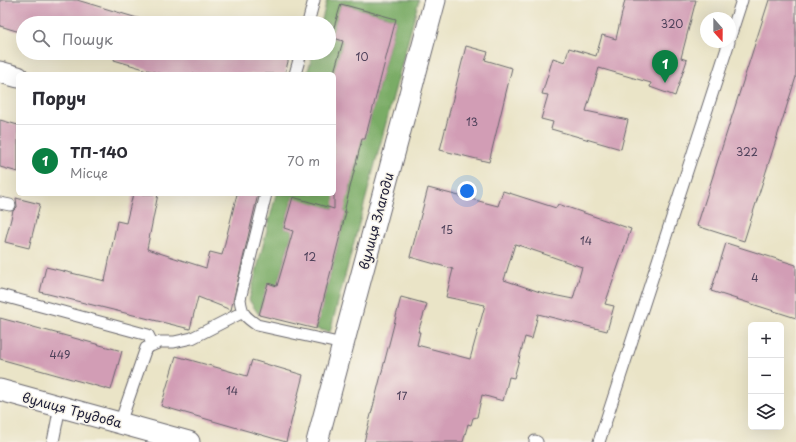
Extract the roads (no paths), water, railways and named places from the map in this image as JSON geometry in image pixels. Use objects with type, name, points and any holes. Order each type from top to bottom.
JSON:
[{"type":"street","name":"вулиця Злагоди","points":[[317,442],[435,0]]},
{"type":"street","points":[[0,72],[16,76]]},
{"type":"street","name":"вулиця Трудова","points":[[0,390],[189,442]]},
{"type":"lane","points":[[310,16],[314,0]]},
{"type":"lane","points":[[736,18],[742,0]]},
{"type":"lane","points":[[599,442],[726,48]]},
{"type":"lane","points":[[296,72],[299,60]]},
{"type":"lane","points":[[266,196],[240,299],[243,312],[246,317],[257,325],[343,344]]},
{"type":"lane","points":[[0,295],[148,335],[153,345]]},
{"type":"lane","points":[[120,423],[146,348],[160,342],[174,342],[192,338],[243,312]]},
{"type":"lane","points":[[53,442],[60,406]]},
{"type":"place","name":"ТП-140","points":[[665,83]]}]
